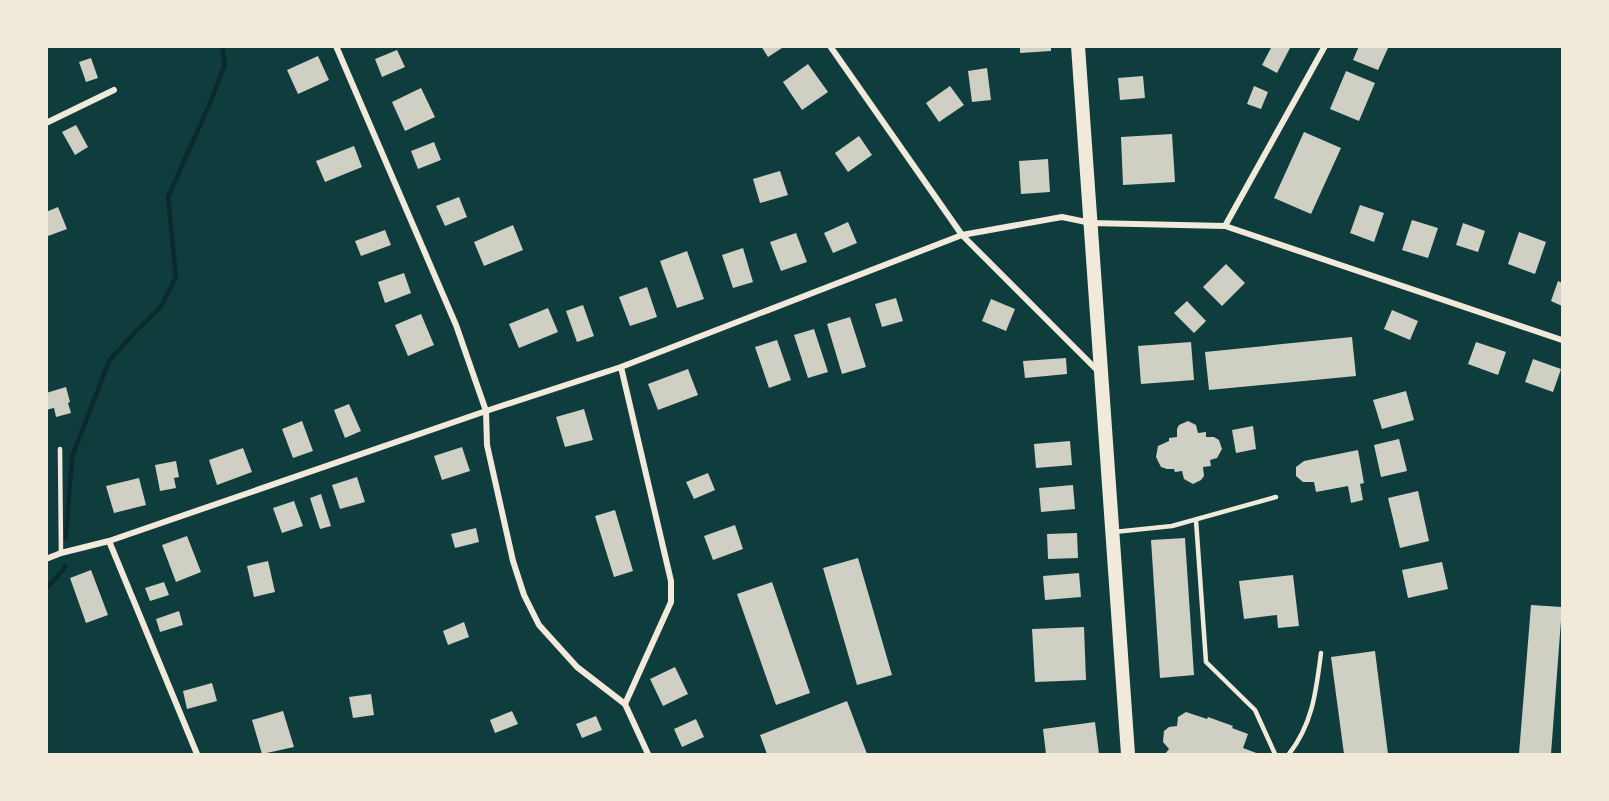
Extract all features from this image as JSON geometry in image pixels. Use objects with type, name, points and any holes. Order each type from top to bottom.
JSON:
[{"type":"main road","points":[[1078,46],[1128,754]]},
{"type":"street","points":[[336,46],[456,325],[486,411],[487,445],[513,561],[524,595],[539,625],[577,668],[625,704],[648,754]]},
{"type":"street","points":[[830,46],[962,235],[1101,374]]},
{"type":"street","points":[[1225,226],[1325,46]]},
{"type":"street","points":[[46,123],[114,90]]},
{"type":"street","points":[[46,559],[109,541],[621,367],[962,235],[1062,217],[1091,223],[1225,226],[1563,340]]},
{"type":"street","points":[[621,367],[671,581],[671,602],[625,704]]},
{"type":"street","points":[[109,541],[197,754]]},
{"type":"lane","points":[[60,449],[62,553]]},
{"type":"lane","points":[[1111,533],[1172,526],[1276,497]]},
{"type":"lane","points":[[1196,520],[1206,662],[1255,710],[1275,754]]},
{"type":"lane","points":[[1289,754],[1301,739],[1315,701],[1321,653]]},
{"type":"building","points":[[761,46],[785,46],[768,57]]},
{"type":"building","points":[[1020,46],[1051,46],[1051,51],[1020,53]]},
{"type":"building","points":[[1272,46],[1291,46],[1277,73],[1262,65]]},
{"type":"building","points":[[1359,46],[1388,48],[1378,70],[1353,60]]},
{"type":"building","points":[[397,50],[405,67],[382,77],[375,59]]},
{"type":"building","points":[[318,56],[329,80],[298,94],[287,70]]},
{"type":"building","points":[[91,58],[98,78],[86,82],[79,62]]},
{"type":"building","points":[[808,64],[828,92],[802,110],[783,82]]},
{"type":"building","points":[[987,68],[991,100],[972,102],[968,71]]},
{"type":"building","points":[[1346,71],[1375,83],[1359,121],[1330,109]]},
{"type":"building","points":[[1143,76],[1145,98],[1120,100],[1118,78]]},
{"type":"building","points":[[950,86],[964,105],[939,122],[926,103]]},
{"type":"building","points":[[1254,86],[1268,92],[1261,109],[1247,104]]},
{"type":"building","points":[[421,88],[435,117],[405,131],[392,102]]},
{"type":"building","points":[[76,125],[88,147],[75,155],[62,132]]},
{"type":"building","points":[[1304,132],[1341,148],[1311,214],[1274,198]]},
{"type":"building","points":[[1172,134],[1175,182],[1123,185],[1121,137]]},
{"type":"building","points":[[859,136],[872,155],[848,172],[835,153]]},
{"type":"building","points":[[434,142],[441,160],[418,169],[411,151]]},
{"type":"building","points":[[354,146],[362,167],[325,182],[316,161]]},
{"type":"building","points":[[1048,159],[1050,192],[1021,194],[1019,161]]},
{"type":"building","points":[[780,171],[788,195],[760,203],[753,179]]},
{"type":"building","points":[[459,197],[467,217],[445,226],[436,206]]},
{"type":"building","points":[[1360,205],[1384,213],[1374,242],[1350,233]]},
{"type":"building","points":[[58,207],[67,229],[48,236],[46,212]]},
{"type":"building","points":[[1412,220],[1438,228],[1428,258],[1402,250]]},
{"type":"building","points":[[848,222],[857,243],[833,253],[824,233]]},
{"type":"building","points":[[1463,223],[1485,231],[1478,252],[1456,245]]},
{"type":"building","points":[[513,225],[523,250],[484,266],[474,242]]},
{"type":"building","points":[[385,230],[391,245],[361,256],[355,241]]},
{"type":"building","points":[[1519,232],[1546,242],[1535,274],[1508,264]]},
{"type":"building","points":[[796,233],[807,262],[781,271],[770,242]]},
{"type":"building","points":[[743,248],[753,282],[733,288],[722,255]]},
{"type":"building","points":[[687,251],[704,299],[677,308],[660,261]]},
{"type":"building","points":[[1226,264],[1245,283],[1222,306],[1203,287]]},
{"type":"building","points":[[404,273],[411,293],[385,303],[378,282]]},
{"type":"building","points":[[1558,281],[1562,283],[1562,306],[1551,301]]},
{"type":"building","points":[[647,287],[657,317],[630,326],[619,297]]},
{"type":"building","points":[[896,298],[903,321],[882,327],[875,304]]},
{"type":"building","points":[[991,299],[1015,309],[1006,331],[982,321]]},
{"type":"building","points":[[1187,301],[1206,321],[1194,333],[1174,313]]},
{"type":"building","points":[[583,305],[594,336],[577,342],[566,311]]},
{"type":"building","points":[[548,308],[558,332],[519,348],[509,324]]},
{"type":"building","points":[[1392,310],[1418,321],[1410,340],[1384,329]]},
{"type":"building","points":[[421,314],[434,345],[408,356],[395,325]]},
{"type":"building","points":[[850,317],[866,367],[842,374],[827,324]]},
{"type":"building","points":[[814,329],[828,372],[808,378],[794,335]]},
{"type":"building","points":[[1352,337],[1356,376],[1209,390],[1205,352]]},
{"type":"building","points":[[777,340],[791,380],[769,388],[755,347]]},
{"type":"building","points":[[1191,342],[1194,380],[1141,384],[1138,346]]},
{"type":"building","points":[[1476,342],[1506,352],[1498,375],[1468,364]]},
{"type":"building","points":[[1066,358],[1067,374],[1025,378],[1023,361]]},
{"type":"building","points":[[1533,359],[1561,369],[1553,392],[1525,382]]},
{"type":"building","points":[[688,369],[698,395],[658,410],[648,384]]},
{"type":"building","points":[[66,387],[71,413],[56,417],[54,408],[46,410],[46,393]]},
{"type":"building","points":[[1406,391],[1414,420],[1382,429],[1373,400]]},
{"type":"building","points":[[349,404],[361,431],[345,438],[334,410]]},
{"type":"building","points":[[584,409],[593,440],[565,447],[556,417]]},
{"type":"building","points":[[302,421],[313,451],[293,458],[282,429]]},
{"type":"building","points":[[1188,421],[1196,425],[1198,433],[1206,432],[1206,437],[1219,440],[1222,449],[1217,458],[1210,460],[1211,466],[1203,467],[1204,476],[1201,480],[1193,484],[1184,479],[1182,471],[1175,472],[1174,469],[1161,467],[1156,457],[1158,446],[1169,441],[1169,438],[1177,437],[1179,425]]},
{"type":"building","points":[[1253,426],[1256,449],[1236,453],[1232,430]]},
{"type":"building","points":[[1399,439],[1407,471],[1381,477],[1374,445]]},
{"type":"building","points":[[1070,441],[1072,465],[1036,468],[1034,444]]},
{"type":"building","points":[[462,447],[470,471],[442,480],[434,456]]},
{"type":"building","points":[[243,448],[252,472],[217,485],[209,460]]},
{"type":"building","points":[[1358,450],[1364,483],[1360,484],[1363,500],[1351,503],[1348,486],[1316,492],[1314,482],[1303,482],[1296,476],[1296,467],[1304,461]]},
{"type":"building","points":[[176,461],[179,477],[174,478],[176,488],[160,491],[155,465]]},
{"type":"building","points":[[708,473],[715,490],[694,499],[686,482]]},
{"type":"building","points":[[357,477],[365,502],[340,509],[332,485]]},
{"type":"building","points":[[139,478],[146,505],[114,513],[106,486]]},
{"type":"building","points":[[1073,485],[1075,509],[1041,512],[1039,488]]},
{"type":"building","points":[[1418,491],[1429,541],[1400,548],[1388,498]]},
{"type":"building","points":[[321,494],[331,526],[320,529],[310,498]]},
{"type":"building","points":[[294,501],[303,526],[282,533],[273,508]]},
{"type":"building","points":[[615,510],[633,571],[614,577],[595,516]]},
{"type":"building","points":[[735,525],[743,549],[713,560],[704,536]]},
{"type":"building","points":[[476,528],[479,542],[455,548],[451,534]]},
{"type":"building","points":[[1077,533],[1078,558],[1048,559],[1047,534]]},
{"type":"building","points":[[187,536],[201,572],[176,582],[162,545]]},
{"type":"building","points":[[1185,538],[1194,675],[1160,678],[1151,540]]},
{"type":"building","points":[[858,558],[892,675],[857,685],[823,568]]},
{"type":"building","points":[[268,561],[275,592],[254,597],[247,566]]},
{"type":"building","points":[[1442,562],[1448,589],[1408,598],[1402,570]]},
{"type":"building","points":[[91,570],[108,615],[86,623],[70,578]]},
{"type":"building","points":[[1079,573],[1081,597],[1045,600],[1043,576]]},
{"type":"building","points":[[1293,575],[1299,626],[1278,628],[1277,615],[1244,619],[1239,581]]},
{"type":"building","points":[[164,582],[169,595],[150,601],[145,588]]},
{"type":"building","points":[[772,582],[810,693],[776,705],[737,594]]},
{"type":"building","points":[[1531,605],[1562,607],[1551,754],[1519,754]]},
{"type":"building","points":[[179,611],[183,625],[160,632],[156,619]]},
{"type":"building","points":[[464,622],[469,637],[448,645],[443,631]]},
{"type":"building","points":[[1084,627],[1086,680],[1035,682],[1032,629]]},
{"type":"building","points":[[1375,651],[1388,754],[1344,754],[1331,657]]},
{"type":"building","points":[[675,667],[688,694],[663,706],[650,679]]},
{"type":"building","points":[[212,683],[217,701],[187,709],[183,691]]},
{"type":"building","points":[[371,694],[374,715],[353,718],[349,697]]},
{"type":"building","points":[[847,701],[867,754],[767,754],[760,735]]},
{"type":"building","points":[[283,711],[294,747],[262,754],[252,720]]},
{"type":"building","points":[[512,711],[518,724],[495,733],[490,720]]},
{"type":"building","points":[[1186,712],[1207,719],[1208,717],[1248,734],[1243,748],[1259,754],[1165,754],[1169,749],[1163,742],[1164,731],[1169,727],[1177,726],[1178,717]]},
{"type":"building","points":[[596,716],[602,730],[582,738],[576,724]]},
{"type":"building","points":[[696,719],[704,737],[682,747],[674,729]]},
{"type":"building","points":[[1095,722],[1099,754],[1046,754],[1043,729]]},
{"type":"waterway","points":[[66,538],[72,457],[109,361],[161,307],[176,277],[168,197],[225,64],[222,46]]},
{"type":"waterway","points":[[46,589],[65,566]]}]
